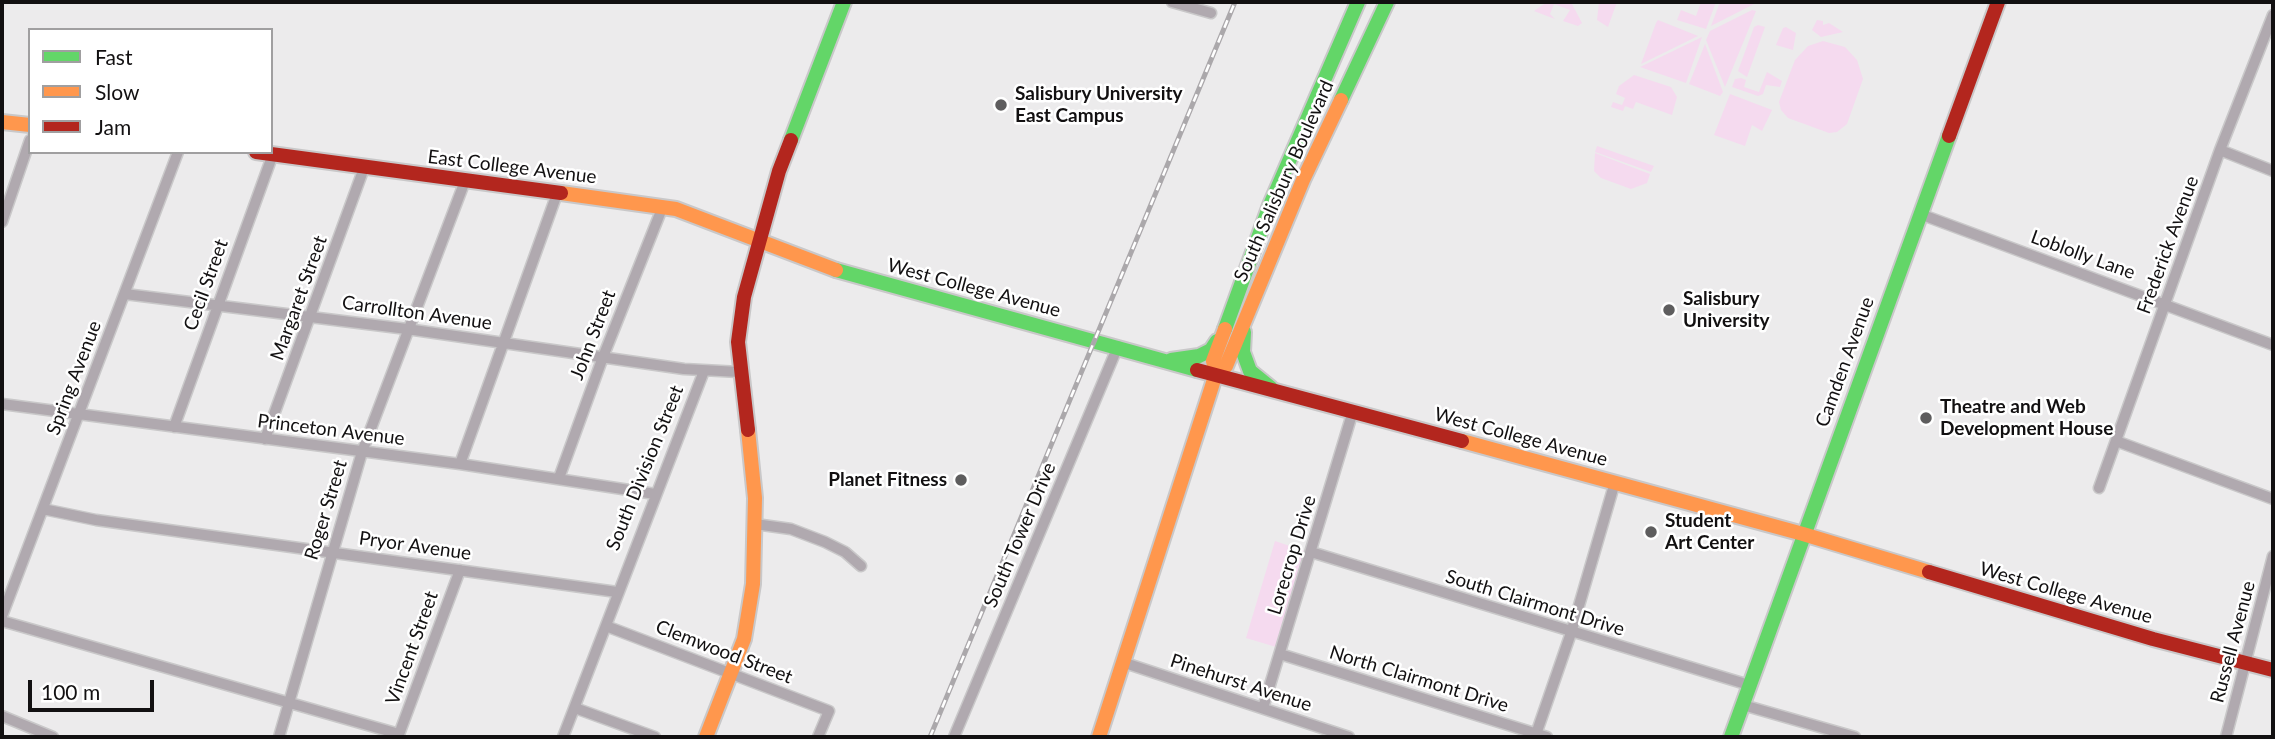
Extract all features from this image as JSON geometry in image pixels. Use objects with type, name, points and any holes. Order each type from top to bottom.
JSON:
[{"type":"street","points":[[706,737],[732,674],[750,613],[755,524],[739,372],[738,342],[742,307],[779,171],[844,2]]},
{"type":"street","points":[[1172,2],[1211,13]]},
{"type":"street","name":"South Salisbury Boulevard","points":[[1099,737],[1216,373],[1213,361],[1270,205],[1358,2]]},
{"type":"street","name":"South Salisbury Boulevard","points":[[1216,373],[1226,366],[1303,180],[1387,2]]},
{"type":"street","name":"Camden Avenue","points":[[1731,737],[1998,2]]},
{"type":"street","name":"Frederick Avenue","points":[[2099,488],[2220,150],[2273,15]]},
{"type":"street","points":[[1303,180],[1295,177],[1294,170],[1309,136],[1309,115]]},
{"type":"street","points":[[2,122],[28,125]]},
{"type":"street","points":[[2,222],[28,146]]},
{"type":"street","points":[[2220,150],[2273,171]]},
{"type":"street","name":"Spring Avenue","points":[[2,616],[177,154]]},
{"type":"street","name":"East College Avenue","points":[[273,154],[663,206],[759,240]]},
{"type":"street","name":"Cecil Street","points":[[174,427],[273,154]]},
{"type":"street","name":"Margaret Street","points":[[265,439],[312,317],[364,168]]},
{"type":"street","name":"Roger Street","points":[[279,737],[362,452],[464,181]]},
{"type":"street","points":[[460,464],[558,191]]},
{"type":"street","name":"John Street","points":[[559,478],[603,357],[663,206]]},
{"type":"street","name":"Loblolly Lane","points":[[1920,214],[2273,345]]},
{"type":"street","name":"West College Avenue","points":[[759,240],[864,279],[1118,345],[1803,534],[2153,639],[2273,670]]},
{"type":"street","name":"Carrollton Avenue","points":[[125,294],[407,329],[704,372]]},
{"type":"street","points":[[1244,321],[1243,352],[1250,372],[1271,388]]},
{"type":"street","points":[[1171,360],[1206,354],[1223,334]]},
{"type":"street","name":"South Tower Drive","points":[[954,737],[1118,345]]},
{"type":"street","name":"South Division Street","points":[[563,737],[704,372],[739,372]]},
{"type":"street","name":"Princeton Avenue","points":[[2,404],[460,464],[655,494]]},
{"type":"street","name":"Lorecrop Drive","points":[[1263,708],[1353,411]]},
{"type":"street","points":[[2116,442],[2273,499]]},
{"type":"street","points":[[1535,736],[1571,633],[1615,482]]},
{"type":"street","name":"Pryor Avenue","points":[[43,509],[96,520],[617,592]]},
{"type":"street","points":[[755,524],[792,529],[845,552],[861,566]]},
{"type":"street","name":"South Clairmont Drive","points":[[1311,552],[1749,685]]},
{"type":"street","name":"Russell Avenue","points":[[2225,737],[2273,556]]},
{"type":"street","name":"Vincent Street","points":[[398,736],[460,570]]},
{"type":"street","points":[[2,621],[289,702],[398,736]]},
{"type":"street","name":"Clemwood Street","points":[[606,626],[829,710],[818,737]]},
{"type":"street","name":"North Clairmont Drive","points":[[1280,654],[1535,736],[1548,737]]},
{"type":"street","name":"Pinehurst Avenue","points":[[1122,662],[1345,737]]},
{"type":"street","points":[[1742,705],[1855,737]]},
{"type":"street","points":[[575,708],[636,734],[655,737]]},
{"type":"street","points":[[2,716],[53,737]]},
{"type":"shaded area","points":[[1547,2],[1571,2],[1582,23],[1578,26],[1563,21],[1570,10],[1554,4],[1550,14],[1555,19],[1534,11]]},
{"type":"shaded area","points":[[1599,2],[1617,2],[1608,27],[1597,20]]},
{"type":"shaded area","points":[[1701,2],[1716,2],[1706,29],[1677,20],[1681,10],[1696,16]]},
{"type":"shaded area","points":[[1720,2],[1758,2],[1711,26]]},
{"type":"shaded area","points":[[1752,10],[1756,11],[1725,87],[1706,40],[1710,31]]},
{"type":"shaded area","points":[[1658,20],[1698,36],[1641,64],[1656,23]]},
{"type":"shaded area","points":[[1817,20],[1823,21],[1823,25],[1829,23],[1843,32],[1821,37],[1812,30]]},
{"type":"shaded area","points":[[1754,27],[1765,27],[1747,77],[1738,71]]},
{"type":"shaded area","points":[[1783,28],[1796,33],[1793,50],[1776,45]]},
{"type":"shaded area","points":[[1702,37],[1686,83],[1640,67]]},
{"type":"shaded area","points":[[1823,41],[1845,47],[1857,60],[1863,79],[1847,124],[1837,132],[1829,133],[1788,118],[1781,110],[1779,102],[1795,60],[1808,46]]},
{"type":"shaded area","points":[[1705,44],[1723,92],[1720,96],[1689,84]]},
{"type":"shaded area","points":[[1767,72],[1782,81],[1780,87],[1766,85],[1763,94],[1758,96],[1732,87],[1735,79],[1741,78],[1746,80],[1744,87],[1759,92]]},
{"type":"shaded area","points":[[1634,75],[1671,87],[1677,97],[1672,115],[1636,102],[1633,109],[1625,106],[1623,111],[1611,107],[1613,102],[1622,105],[1625,98],[1616,94],[1619,86]]},
{"type":"shaded area","points":[[1730,94],[1772,110],[1762,131],[1752,125],[1745,146],[1714,135]]},
{"type":"shaded area","points":[[1597,146],[1654,166],[1651,172],[1595,152]]},
{"type":"shaded area","points":[[1595,153],[1650,174],[1647,183],[1631,189],[1601,178],[1594,171]]},
{"type":"shaded area","points":[[1275,541],[1305,551],[1276,647],[1246,638]]},
{"type":"railway","points":[[930,737],[1235,2]]},
{"type":"traffic: fast","points":[[791,140],[844,2]]},
{"type":"traffic: fast","points":[[1225,329],[1270,205],[1358,2]]},
{"type":"traffic: fast","points":[[1341,100],[1387,2]]},
{"type":"traffic: fast","points":[[1731,737],[1949,136]]},
{"type":"traffic: fast","points":[[836,270],[1197,370]]},
{"type":"traffic: fast","points":[[1244,332],[1243,352],[1250,371],[1271,388]]},
{"type":"traffic: fast","points":[[1171,360],[1199,356],[1211,350],[1217,341]]},
{"type":"traffic: slow","points":[[1216,373],[1226,366],[1303,180],[1341,100]]},
{"type":"traffic: slow","points":[[2,122],[28,125]]},
{"type":"traffic: slow","points":[[561,193],[676,209],[836,270]]},
{"type":"traffic: slow","points":[[1099,737],[1212,386],[1216,373],[1213,361],[1225,329]]},
{"type":"traffic: slow","points":[[706,737],[744,639],[753,584],[755,498],[748,430]]},
{"type":"traffic: slow","points":[[1462,441],[1803,534],[1929,572]]},
{"type":"traffic: jam","points":[[1949,136],[1998,2]]},
{"type":"traffic: jam","points":[[748,430],[738,342],[744,297],[779,171],[791,140]]},
{"type":"traffic: jam","points":[[271,154],[561,193]]},
{"type":"traffic: jam","points":[[1197,370],[1462,441]]},
{"type":"traffic: jam","points":[[1929,572],[2153,639],[2273,670]]},
{"type":"place","name":"Salisbury University East Campus","points":[[1001,105]]},
{"type":"place","name":"Salisbury University","points":[[1669,310]]},
{"type":"place","name":"Theatre and Web Development House","points":[[1926,418]]},
{"type":"place","name":"Planet Fitness","points":[[961,480]]},
{"type":"place","name":"Student Art Center","points":[[1651,532]]}]
